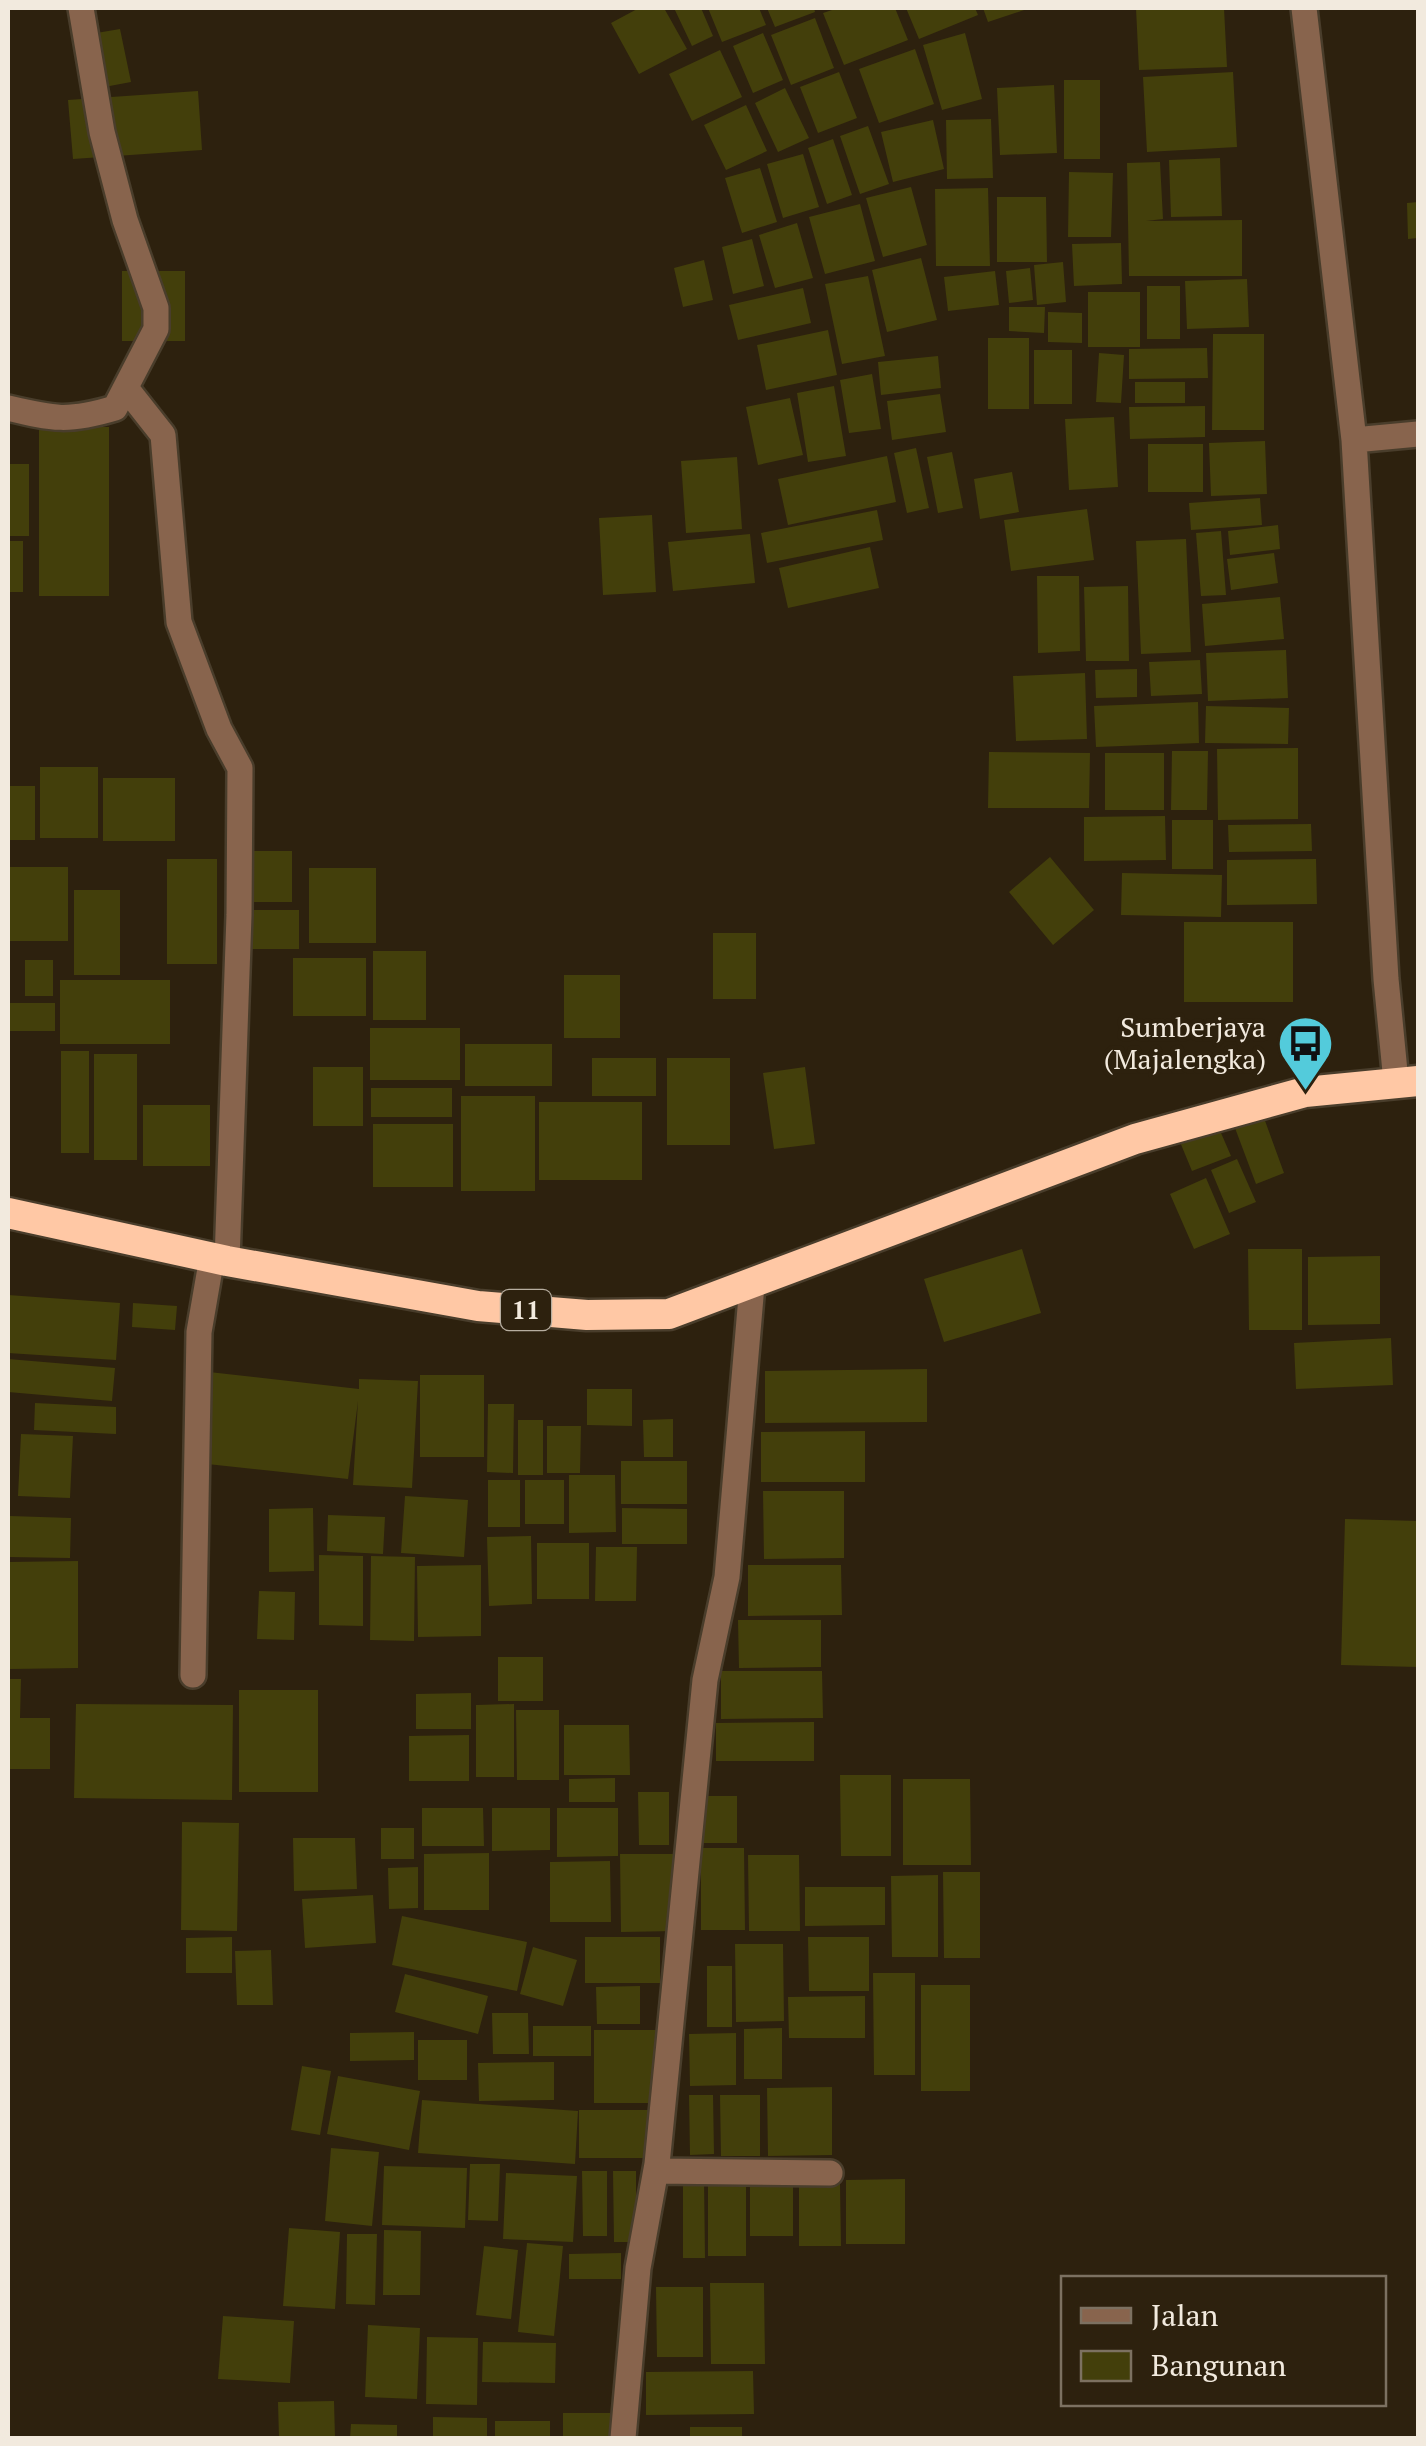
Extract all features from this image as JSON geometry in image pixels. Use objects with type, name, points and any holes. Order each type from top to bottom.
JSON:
[{"type":"highway","name":"11","points":[[8,1213],[219,1259],[478,1306],[587,1315],[668,1314],[1136,1139],[1305,1092],[1407,1082]]},
{"type":"street","points":[[8,408],[49,418],[80,418],[115,408],[156,329],[156,308],[125,220],[102,132],[82,8]]},
{"type":"street","points":[[1304,8],[1354,440],[1386,979],[1407,1082]]},
{"type":"street","points":[[126,388],[164,435],[180,622],[219,729],[240,768],[236,1042],[219,1259],[199,1332],[193,1675]]},
{"type":"street","points":[[1354,440],[1418,434]]},
{"type":"street","points":[[623,2438],[638,2268],[656,2171],[706,1680],[727,1577],[752,1285]]},
{"type":"street","points":[[656,2171],[830,2173]]},
{"type":"building","points":[[639,8],[664,8],[687,49],[639,74],[611,23]]},
{"type":"building","points":[[674,8],[701,8],[713,36],[692,46]]},
{"type":"building","points":[[708,8],[759,8],[766,25],[722,42]]},
{"type":"building","points":[[767,8],[814,8],[815,12],[775,27]]},
{"type":"building","points":[[838,8],[895,8],[908,40],[844,65],[823,13]]},
{"type":"building","points":[[906,8],[975,8],[978,15],[919,39]]},
{"type":"building","points":[[983,8],[1030,8],[988,22]]},
{"type":"building","points":[[1136,8],[1224,8],[1227,67],[1139,70]]},
{"type":"building","points":[[815,18],[834,68],[791,85],[771,35]]},
{"type":"building","points":[[120,29],[131,82],[83,91],[73,37]]},
{"type":"building","points":[[763,33],[783,80],[753,93],[733,46]]},
{"type":"building","points":[[965,33],[982,99],[942,110],[923,45]]},
{"type":"building","points":[[915,49],[934,104],[879,123],[859,69]]},
{"type":"building","points":[[720,50],[742,97],[692,121],[669,74]]},
{"type":"building","points":[[839,72],[857,118],[818,133],[800,87]]},
{"type":"building","points":[[1233,72],[1237,147],[1147,152],[1143,77]]},
{"type":"building","points":[[1064,80],[1100,80],[1100,159],[1064,159]]},
{"type":"building","points":[[1054,85],[1057,153],[1000,155],[997,88]]},
{"type":"building","points":[[785,88],[809,138],[778,152],[755,103]]},
{"type":"building","points":[[198,91],[202,150],[73,159],[68,100]]},
{"type":"building","points":[[746,105],[767,151],[726,170],[704,125]]},
{"type":"building","points":[[991,119],[993,178],[947,179],[946,120]]},
{"type":"building","points":[[933,120],[944,169],[893,182],[881,132]]},
{"type":"building","points":[[868,126],[889,184],[860,194],[840,136]]},
{"type":"building","points":[[833,139],[852,195],[827,204],[808,148]]},
{"type":"building","points":[[803,154],[819,207],[783,218],[767,164]]},
{"type":"building","points":[[1220,158],[1222,216],[1171,217],[1169,160]]},
{"type":"building","points":[[1160,162],[1163,219],[1146,221],[1242,220],[1242,276],[1129,276],[1127,163]]},
{"type":"building","points":[[760,168],[777,222],[742,233],[725,178]]},
{"type":"building","points":[[1069,172],[1113,173],[1111,237],[1068,237]]},
{"type":"building","points":[[911,187],[927,245],[883,257],[866,198]]},
{"type":"building","points":[[988,188],[990,266],[936,266],[935,189]]},
{"type":"building","points":[[997,197],[1046,197],[1047,262],[997,262]]},
{"type":"building","points":[[1418,202],[1418,238],[1408,239],[1407,203]]},
{"type":"building","points":[[860,204],[875,261],[825,274],[809,217]]},
{"type":"building","points":[[797,223],[813,278],[775,288],[759,235]]},
{"type":"building","points":[[752,239],[764,286],[733,294],[722,247]]},
{"type":"building","points":[[1121,243],[1122,284],[1074,286],[1072,244]]},
{"type":"building","points":[[921,258],[937,320],[887,332],[872,270]]},
{"type":"building","points":[[704,260],[713,300],[683,307],[674,268]]},
{"type":"building","points":[[1063,262],[1066,302],[1037,305],[1034,265]]},
{"type":"building","points":[[1030,268],[1033,300],[1009,303],[1006,271]]},
{"type":"building","points":[[122,271],[185,271],[185,341],[122,341]]},
{"type":"building","points":[[995,271],[999,305],[948,311],[944,277]]},
{"type":"building","points":[[868,276],[885,356],[842,364],[825,284]]},
{"type":"building","points":[[1247,279],[1249,327],[1187,329],[1185,281]]},
{"type":"building","points":[[1147,286],[1180,286],[1180,339],[1147,339]]},
{"type":"building","points":[[803,288],[811,323],[738,340],[729,305]]},
{"type":"building","points":[[1088,292],[1140,292],[1140,347],[1088,347]]},
{"type":"building","points":[[1009,307],[1045,307],[1044,333],[1009,331]]},
{"type":"building","points":[[1048,312],[1082,313],[1082,343],[1048,342]]},
{"type":"building","points":[[828,330],[837,375],[766,390],[757,345]]},
{"type":"building","points":[[1213,334],[1264,334],[1264,430],[1212,430]]},
{"type":"building","points":[[988,338],[1029,338],[1029,409],[988,409]]},
{"type":"building","points":[[1207,348],[1208,378],[1129,379],[1129,349]]},
{"type":"building","points":[[1034,350],[1072,350],[1072,404],[1034,404]]},
{"type":"building","points":[[1099,353],[1124,355],[1121,403],[1096,402]]},
{"type":"building","points":[[938,356],[941,388],[881,395],[878,362]]},
{"type":"building","points":[[872,374],[881,429],[849,433],[840,380]]},
{"type":"building","points":[[1135,382],[1185,382],[1185,403],[1135,403]]},
{"type":"building","points":[[834,386],[846,456],[808,462],[797,393]]},
{"type":"building","points":[[940,394],[946,432],[892,440],[887,401]]},
{"type":"building","points":[[790,398],[803,455],[758,465],[746,407]]},
{"type":"building","points":[[1205,406],[1205,437],[1130,439],[1129,407]]},
{"type":"building","points":[[1114,417],[1118,487],[1069,490],[1065,419]]},
{"type":"building","points":[[39,427],[109,427],[109,596],[39,596]]},
{"type":"building","points":[[1265,441],[1267,494],[1211,496],[1209,443]]},
{"type":"building","points":[[1148,444],[1203,444],[1203,492],[1148,492]]},
{"type":"building","points":[[916,448],[929,508],[907,513],[894,453]]},
{"type":"building","points":[[952,452],[963,508],[938,513],[927,457]]},
{"type":"building","points":[[887,456],[896,502],[788,525],[778,479]]},
{"type":"building","points":[[737,457],[742,529],[686,533],[681,461]]},
{"type":"building","points":[[8,464],[29,464],[29,536],[8,536]]},
{"type":"building","points":[[1012,472],[1019,512],[980,519],[974,479]]},
{"type":"building","points":[[1260,498],[1262,525],[1191,530],[1189,503]]},
{"type":"building","points":[[1087,509],[1094,560],[1011,571],[1004,520]]},
{"type":"building","points":[[877,510],[883,540],[767,563],[761,533]]},
{"type":"building","points":[[652,515],[656,592],[603,595],[599,518]]},
{"type":"building","points":[[1278,525],[1280,549],[1230,555],[1228,531]]},
{"type":"building","points":[[1221,531],[1226,595],[1201,596],[1196,533]]},
{"type":"building","points":[[750,534],[755,583],[673,591],[668,542]]},
{"type":"building","points":[[1186,539],[1191,652],[1141,654],[1136,541]]},
{"type":"building","points":[[8,541],[23,541],[23,592],[8,592]]},
{"type":"building","points":[[870,547],[879,588],[788,608],[779,568]]},
{"type":"building","points":[[1274,553],[1278,583],[1231,590],[1227,559]]},
{"type":"building","points":[[1037,576],[1079,576],[1080,651],[1038,653]]},
{"type":"building","points":[[1128,586],[1129,661],[1086,661],[1084,587]]},
{"type":"building","points":[[1280,597],[1284,639],[1205,646],[1202,604]]},
{"type":"building","points":[[1286,650],[1288,698],[1208,701],[1206,653]]},
{"type":"building","points":[[1200,660],[1202,694],[1151,696],[1149,662]]},
{"type":"building","points":[[1137,669],[1137,697],[1096,698],[1095,670]]},
{"type":"building","points":[[1085,673],[1087,739],[1016,741],[1013,676]]},
{"type":"building","points":[[1198,702],[1199,743],[1096,747],[1094,706]]},
{"type":"building","points":[[1206,706],[1289,708],[1288,744],[1205,743]]},
{"type":"building","points":[[1298,748],[1298,819],[1218,820],[1217,749]]},
{"type":"building","points":[[1172,751],[1208,751],[1207,810],[1171,810]]},
{"type":"building","points":[[989,752],[1090,753],[1089,808],[988,808]]},
{"type":"building","points":[[1105,753],[1164,753],[1164,810],[1105,810]]},
{"type":"building","points":[[40,767],[98,767],[98,838],[40,838]]},
{"type":"building","points":[[103,778],[175,778],[175,841],[103,841]]},
{"type":"building","points":[[8,786],[35,786],[35,840],[8,840]]},
{"type":"building","points":[[1165,816],[1166,860],[1084,861],[1084,817]]},
{"type":"building","points":[[1172,820],[1213,820],[1213,869],[1172,869]]},
{"type":"building","points":[[1311,824],[1312,851],[1229,852],[1228,825]]},
{"type":"building","points":[[251,851],[292,851],[292,902],[251,902]]},
{"type":"building","points":[[1050,857],[1094,910],[1053,945],[1009,892]]},
{"type":"building","points":[[167,859],[217,859],[217,964],[167,964]]},
{"type":"building","points":[[1316,859],[1317,904],[1227,905],[1227,860]]},
{"type":"building","points":[[10,867],[68,867],[68,941],[10,941]]},
{"type":"building","points":[[309,868],[376,868],[376,943],[309,943]]},
{"type":"building","points":[[1122,873],[1222,875],[1221,917],[1121,915]]},
{"type":"building","points":[[74,890],[120,890],[120,975],[74,975]]},
{"type":"building","points":[[249,910],[299,910],[299,949],[249,949]]},
{"type":"building","points":[[1184,922],[1293,922],[1293,1002],[1184,1002]]},
{"type":"building","points":[[713,933],[756,933],[756,999],[713,999]]},
{"type":"building","points":[[373,951],[426,951],[426,1020],[373,1020]]},
{"type":"building","points":[[293,958],[366,958],[366,1016],[293,1016]]},
{"type":"building","points":[[25,960],[53,960],[53,996],[25,996]]},
{"type":"building","points":[[564,975],[620,975],[620,1038],[564,1038]]},
{"type":"building","points":[[60,980],[170,980],[170,1044],[60,1044]]},
{"type":"building","points":[[8,1003],[55,1003],[55,1031],[8,1031]]},
{"type":"building","points":[[370,1028],[460,1028],[460,1080],[370,1080]]},
{"type":"building","points":[[465,1044],[552,1044],[552,1086],[465,1086]]},
{"type":"building","points":[[61,1051],[89,1051],[89,1153],[61,1153]]},
{"type":"building","points":[[94,1054],[137,1054],[137,1160],[94,1160]]},
{"type":"building","points":[[592,1058],[656,1058],[656,1096],[592,1096]]},
{"type":"building","points":[[667,1058],[730,1058],[730,1145],[667,1145]]},
{"type":"building","points":[[313,1067],[363,1067],[363,1126],[313,1126]]},
{"type":"building","points":[[805,1067],[815,1144],[774,1149],[763,1073]]},
{"type":"building","points":[[371,1088],[452,1088],[452,1117],[371,1117]]},
{"type":"building","points":[[461,1096],[535,1096],[535,1191],[461,1191]]},
{"type":"building","points":[[539,1102],[642,1102],[642,1180],[539,1180]]},
{"type":"building","points":[[143,1105],[210,1105],[210,1166],[143,1166]]},
{"type":"building","points":[[1264,1118],[1284,1173],[1256,1184],[1235,1128]]},
{"type":"building","points":[[373,1124],[453,1124],[453,1187],[373,1187]]},
{"type":"building","points":[[1218,1126],[1231,1156],[1192,1171],[1180,1142]]},
{"type":"building","points":[[1237,1159],[1256,1202],[1229,1213],[1211,1170]]},
{"type":"building","points":[[1206,1178],[1230,1234],[1194,1249],[1170,1194]]},
{"type":"building","points":[[1022,1249],[1041,1313],[944,1342],[924,1279]]},
{"type":"building","points":[[1248,1249],[1302,1249],[1302,1330],[1249,1330]]},
{"type":"building","points":[[1380,1256],[1380,1324],[1308,1325],[1308,1257]]},
{"type":"building","points":[[8,1295],[120,1303],[116,1360],[8,1353]]},
{"type":"building","points":[[133,1303],[177,1306],[175,1330],[132,1327]]},
{"type":"building","points":[[1391,1338],[1393,1385],[1296,1389],[1294,1343]]},
{"type":"building","points":[[8,1359],[115,1368],[112,1401],[8,1392]]},
{"type":"building","points":[[927,1369],[927,1422],[765,1423],[765,1371]]},
{"type":"building","points":[[209,1372],[359,1389],[359,1379],[418,1381],[412,1488],[353,1485],[358,1401],[348,1479],[198,1463]]},
{"type":"building","points":[[420,1375],[484,1375],[484,1457],[420,1457]]},
{"type":"building","points":[[587,1389],[632,1389],[632,1426],[587,1425]]},
{"type":"building","points":[[35,1403],[116,1407],[116,1434],[34,1430]]},
{"type":"building","points":[[488,1404],[514,1404],[513,1473],[487,1472]]},
{"type":"building","points":[[673,1419],[673,1457],[644,1457],[643,1420]]},
{"type":"building","points":[[518,1420],[543,1420],[543,1475],[518,1475]]},
{"type":"building","points":[[547,1426],[581,1426],[580,1473],[547,1473]]},
{"type":"building","points":[[865,1431],[865,1482],[761,1482],[761,1432]]},
{"type":"building","points":[[21,1434],[73,1436],[70,1498],[18,1496]]},
{"type":"building","points":[[621,1461],[687,1461],[687,1504],[621,1504]]},
{"type":"building","points":[[569,1475],[615,1475],[616,1532],[569,1533]]},
{"type":"building","points":[[488,1480],[520,1480],[520,1527],[488,1527]]},
{"type":"building","points":[[525,1480],[564,1480],[564,1524],[525,1524]]},
{"type":"building","points":[[763,1491],[844,1491],[844,1558],[764,1559]]},
{"type":"building","points":[[405,1496],[468,1500],[464,1557],[401,1553]]},
{"type":"building","points":[[313,1508],[314,1571],[269,1572],[269,1509]]},
{"type":"building","points":[[622,1508],[687,1509],[687,1544],[622,1544]]},
{"type":"building","points":[[328,1515],[385,1517],[383,1554],[327,1551]]},
{"type":"building","points":[[10,1516],[71,1518],[70,1558],[9,1557]]},
{"type":"building","points":[[1345,1519],[1418,1521],[1418,1667],[1341,1665]]},
{"type":"building","points":[[531,1536],[532,1604],[489,1606],[487,1537]]},
{"type":"building","points":[[537,1543],[589,1543],[589,1599],[537,1599]]},
{"type":"building","points":[[596,1547],[637,1547],[636,1601],[595,1601]]},
{"type":"building","points":[[319,1555],[363,1556],[363,1626],[319,1625]]},
{"type":"building","points":[[371,1556],[415,1557],[414,1641],[370,1640]]},
{"type":"building","points":[[78,1561],[78,1668],[10,1669],[9,1562]]},
{"type":"building","points":[[481,1565],[481,1636],[418,1637],[417,1566]]},
{"type":"building","points":[[748,1565],[841,1565],[842,1615],[748,1616]]},
{"type":"building","points":[[259,1591],[295,1592],[294,1640],[257,1639]]},
{"type":"building","points":[[738,1620],[821,1620],[821,1667],[739,1668]]},
{"type":"building","points":[[498,1657],[543,1657],[543,1701],[498,1701]]},
{"type":"building","points":[[721,1671],[822,1671],[823,1718],[721,1719]]},
{"type":"building","points":[[8,1679],[21,1679],[20,1718],[50,1718],[50,1769],[8,1769]]},
{"type":"building","points":[[239,1690],[318,1690],[318,1792],[239,1792]]},
{"type":"building","points":[[471,1693],[471,1729],[416,1729],[416,1694]]},
{"type":"building","points":[[76,1704],[233,1705],[232,1800],[74,1798]]},
{"type":"building","points":[[514,1704],[514,1777],[476,1777],[476,1705]]},
{"type":"building","points":[[516,1710],[559,1710],[559,1780],[517,1780]]},
{"type":"building","points":[[814,1722],[814,1761],[716,1761],[716,1723]]},
{"type":"building","points":[[564,1725],[629,1725],[630,1775],[564,1775]]},
{"type":"building","points":[[469,1735],[469,1781],[409,1781],[409,1736]]},
{"type":"building","points":[[840,1775],[891,1775],[891,1856],[841,1856]]},
{"type":"building","points":[[615,1778],[615,1802],[569,1802],[569,1779]]},
{"type":"building","points":[[903,1779],[970,1779],[971,1865],[903,1865]]},
{"type":"building","points":[[638,1792],[669,1792],[669,1845],[639,1845]]},
{"type":"building","points":[[700,1796],[737,1796],[737,1843],[700,1843]]},
{"type":"building","points":[[422,1808],[483,1808],[484,1846],[422,1846]]},
{"type":"building","points":[[492,1808],[550,1808],[550,1850],[492,1851]]},
{"type":"building","points":[[557,1808],[618,1808],[618,1856],[557,1857]]},
{"type":"building","points":[[182,1822],[239,1823],[237,1931],[181,1930]]},
{"type":"building","points":[[381,1828],[414,1828],[414,1859],[381,1859]]},
{"type":"building","points":[[293,1838],[355,1838],[357,1889],[294,1891]]},
{"type":"building","points":[[701,1848],[744,1848],[745,1930],[701,1930]]},
{"type":"building","points":[[489,1853],[489,1910],[424,1910],[424,1854]]},
{"type":"building","points":[[620,1854],[676,1854],[676,1931],[621,1932]]},
{"type":"building","points":[[748,1855],[799,1855],[800,1931],[749,1931]]},
{"type":"building","points":[[610,1861],[611,1922],[550,1922],[550,1862]]},
{"type":"building","points":[[418,1867],[418,1908],[389,1909],[388,1868]]},
{"type":"building","points":[[943,1872],[980,1872],[980,1958],[944,1958]]},
{"type":"building","points":[[938,1875],[938,1957],[892,1957],[891,1876]]},
{"type":"building","points":[[805,1887],[885,1887],[885,1925],[805,1926]]},
{"type":"building","points":[[373,1895],[376,1943],[305,1948],[302,1899]]},
{"type":"building","points":[[402,1916],[527,1942],[517,1991],[392,1965]]},
{"type":"building","points":[[232,1937],[232,1973],[186,1973],[186,1938]]},
{"type":"building","points":[[585,1937],[660,1937],[660,1983],[585,1983]]},
{"type":"building","points":[[808,1937],[869,1937],[869,1991],[809,1991]]},
{"type":"building","points":[[735,1944],[783,1944],[784,2021],[736,2022]]},
{"type":"building","points":[[533,1947],[577,1960],[563,2006],[520,1994]]},
{"type":"building","points":[[271,1950],[273,2005],[237,2005],[235,1951]]},
{"type":"building","points":[[707,1966],[732,1966],[732,2027],[707,2027]]},
{"type":"building","points":[[873,1973],[915,1973],[915,2075],[874,2075]]},
{"type":"building","points":[[405,1974],[488,1996],[478,2034],[395,2012]]},
{"type":"building","points":[[921,1985],[970,1985],[970,2091],[921,2091]]},
{"type":"building","points":[[640,1986],[640,2024],[597,2024],[596,1987]]},
{"type":"building","points":[[865,1996],[865,2038],[789,2038],[788,1997]]},
{"type":"building","points":[[492,2013],[528,2013],[529,2054],[493,2054]]},
{"type":"building","points":[[533,2026],[591,2026],[591,2056],[533,2056]]},
{"type":"building","points":[[782,2028],[782,2079],[744,2079],[744,2029]]},
{"type":"building","points":[[594,2030],[661,2030],[661,2103],[594,2103]]},
{"type":"building","points":[[414,2032],[414,2060],[350,2061],[350,2033]]},
{"type":"building","points":[[736,2033],[736,2085],[690,2086],[689,2034]]},
{"type":"building","points":[[418,2040],[467,2040],[467,2080],[418,2080]]},
{"type":"building","points":[[554,2062],[554,2100],[479,2101],[478,2063]]},
{"type":"building","points":[[302,2066],[331,2071],[320,2135],[291,2130]]},
{"type":"building","points":[[338,2076],[420,2091],[409,2150],[327,2134]]},
{"type":"building","points":[[832,2087],[832,2155],[768,2156],[767,2088]]},
{"type":"building","points":[[689,2095],[713,2095],[714,2154],[690,2155]]},
{"type":"building","points":[[720,2095],[760,2095],[760,2156],[721,2156]]},
{"type":"building","points":[[422,2100],[578,2111],[575,2164],[418,2153]]},
{"type":"building","points":[[579,2110],[653,2110],[654,2158],[579,2158]]},
{"type":"building","points":[[331,2148],[379,2152],[372,2226],[325,2221]]},
{"type":"building","points":[[470,2164],[500,2164],[498,2221],[468,2220]]},
{"type":"building","points":[[384,2166],[467,2168],[465,2228],[382,2225]]},
{"type":"building","points":[[582,2171],[607,2171],[607,2236],[583,2236]]},
{"type":"building","points":[[613,2171],[636,2171],[636,2242],[614,2242]]},
{"type":"building","points":[[506,2173],[577,2176],[573,2242],[503,2239]]},
{"type":"building","points":[[683,2179],[704,2179],[705,2258],[683,2258]]},
{"type":"building","points":[[905,2179],[905,2244],[846,2244],[846,2180]]},
{"type":"building","points":[[750,2181],[793,2181],[793,2236],[750,2236]]},
{"type":"building","points":[[746,2184],[746,2256],[708,2256],[708,2185]]},
{"type":"building","points":[[840,2184],[841,2246],[799,2246],[799,2185]]},
{"type":"building","points":[[289,2228],[340,2232],[335,2309],[283,2306]]},
{"type":"building","points":[[384,2230],[421,2231],[420,2295],[383,2295]]},
{"type":"building","points":[[347,2234],[377,2234],[375,2305],[346,2304]]},
{"type":"building","points":[[527,2243],[563,2246],[554,2336],[518,2332]]},
{"type":"building","points":[[484,2246],[518,2250],[511,2319],[476,2315]]},
{"type":"building","points":[[621,2253],[621,2279],[569,2279],[569,2254]]},
{"type":"building","points":[[710,2283],[764,2283],[765,2364],[711,2364]]},
{"type":"building","points":[[656,2287],[703,2287],[703,2357],[657,2357]]},
{"type":"building","points":[[223,2316],[294,2321],[290,2383],[218,2379]]},
{"type":"building","points":[[368,2325],[420,2328],[417,2399],[365,2397]]},
{"type":"building","points":[[427,2337],[478,2338],[477,2405],[426,2404]]},
{"type":"building","points":[[483,2342],[556,2343],[555,2383],[482,2382]]},
{"type":"building","points":[[753,2371],[754,2414],[646,2415],[646,2372]]},
{"type":"building","points":[[334,2401],[335,2438],[279,2438],[278,2402]]},
{"type":"building","points":[[563,2413],[610,2413],[610,2438],[563,2438]]},
{"type":"building","points":[[433,2417],[487,2418],[487,2438],[433,2438]]},
{"type":"building","points":[[495,2421],[550,2421],[550,2438],[495,2438]]},
{"type":"building","points":[[351,2424],[397,2425],[397,2438],[350,2438]]},
{"type":"building","points":[[690,2427],[742,2427],[742,2438],[690,2438]]},
{"type":"place","name":"Sumberjaya (Majalengka)","points":[[1305,1092]]}]
